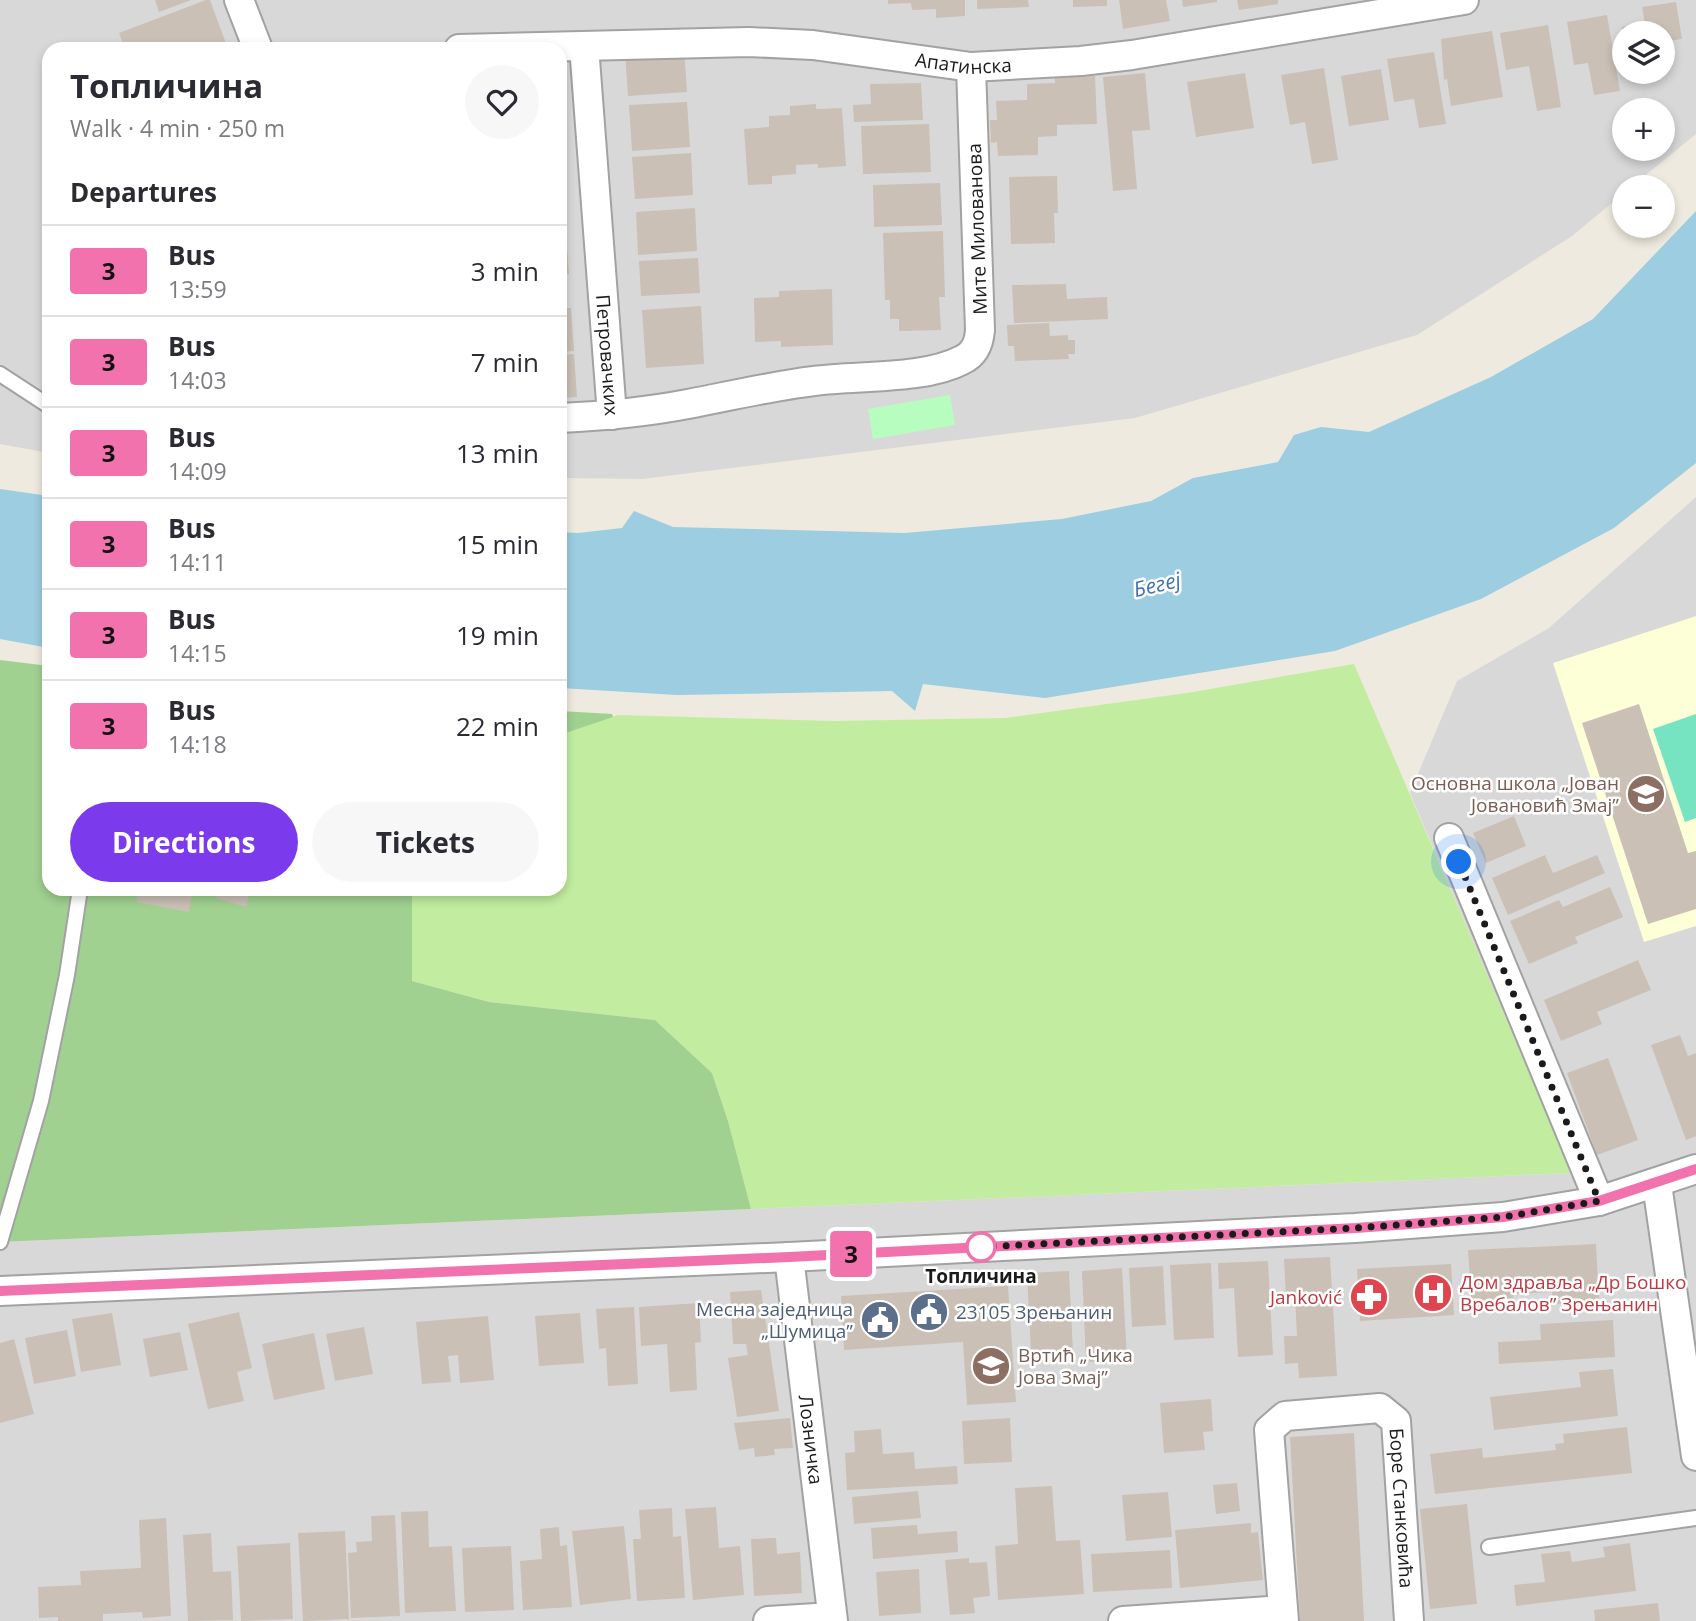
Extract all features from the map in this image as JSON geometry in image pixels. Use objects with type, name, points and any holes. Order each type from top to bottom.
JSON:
[{"type":"street","points":[[239,0],[255,42]]},
{"type":"street","name":"Апатинска","points":[[567,46],[749,42],[813,46],[971,67],[1080,61],[1132,55],[1464,0]]},
{"type":"street","name":"Петровачких","points":[[584,46],[612,415],[811,381],[905,373],[940,367]]},
{"type":"street","name":"Мите Милованова","points":[[940,367],[968,357],[980,338],[971,67]]},
{"type":"street","points":[[567,418],[612,415]]},
{"type":"street","points":[[1449,838],[1599,1201]]},
{"type":"street","points":[[0,1291],[789,1257],[1476,1219],[1599,1201],[1696,1169]]},
{"type":"street","points":[[1657,1184],[1696,1455]]},
{"type":"street","name":"Лозничка","points":[[789,1257],[832,1619]]},
{"type":"street","name":"Боре Станковића","points":[[1123,1621],[1283,1616],[1269,1430],[1285,1416],[1380,1408],[1396,1421],[1409,1621]]},
{"type":"street","points":[[768,1621],[832,1619]]},
{"type":"lane","points":[[0,374],[42,401]]},
{"type":"lane","points":[[0,1242],[41,1101],[67,975],[79,896]]},
{"type":"lane","points":[[1489,1547],[1696,1518]]},
{"type":"shaded area","points":[[0,0],[1696,0],[1696,134],[1675,151],[1675,98],[1612,98],[1612,161],[1663,161],[1646,175],[1612,175],[1612,203],[1572,236],[1417,335],[1135,418],[642,479],[567,478],[567,42],[42,42],[42,452],[0,444]]},
{"type":"shaded area","points":[[1696,497],[1696,1621],[0,1621],[0,1242],[1571,1173],[1410,793],[1457,681],[1549,628]]},
{"type":"shaded area","name":"Основна школа „Јован Јовановић Змај”","points":[[1696,616],[1696,926],[1644,942],[1553,663]]},
{"type":"green space","points":[[950,395],[955,425],[873,439],[868,409]]},
{"type":"green space","points":[[0,660],[42,665],[42,896],[412,896],[412,981],[489,1002],[655,1020],[712,1073],[728,1121],[751,1209],[0,1242]]},
{"type":"green space","points":[[1354,664],[1572,1173],[751,1209],[728,1121],[712,1073],[655,1020],[489,1002],[412,981],[412,896],[567,896],[567,733],[618,715],[834,721],[1005,718],[1187,693]]},
{"type":"green space","points":[[567,711],[612,714],[613,717],[567,733]]},
{"type":"green space","points":[[1696,714],[1696,818],[1685,822],[1653,729]]},
{"type":"water","name":"Бегеј","points":[[1696,211],[1696,463],[1614,528],[1481,599],[1335,651],[1045,698],[923,684],[915,711],[892,691],[677,695],[567,688],[567,532],[622,528],[634,511],[673,527],[905,533],[1062,519],[1151,501],[1193,478],[1278,462],[1294,435],[1321,427],[1369,432],[1491,377],[1593,319],[1670,238],[1675,238],[1675,233]]},
{"type":"water","points":[[0,489],[42,495],[42,647],[0,639]]},
{"type":"building","points":[[155,0],[191,0],[159,12]]},
{"type":"building","points":[[210,0],[225,42],[122,42],[119,33]]},
{"type":"building","points":[[888,0],[965,0],[965,16],[936,18],[936,9],[912,10],[911,3],[888,4]]},
{"type":"building","points":[[977,0],[1028,0],[1029,7],[977,9]]},
{"type":"building","points":[[1073,0],[1107,0],[1107,6],[1073,7]]},
{"type":"building","points":[[1119,0],[1166,0],[1170,21],[1123,29]]},
{"type":"building","points":[[1182,0],[1217,0],[1217,2],[1183,7]]},
{"type":"building","points":[[1237,0],[1278,0],[1278,4],[1239,10]]},
{"type":"building","points":[[1676,2],[1682,39],[1675,40],[1675,21],[1645,21],[1642,7]]},
{"type":"building","points":[[1607,15],[1612,44],[1612,84],[1619,84],[1620,91],[1594,95],[1588,63],[1574,65],[1567,22]]},
{"type":"building","points":[[1548,25],[1561,107],[1537,111],[1529,66],[1506,70],[1500,33]]},
{"type":"building","points":[[1492,31],[1503,97],[1451,106],[1447,79],[1444,80],[1441,39]]},
{"type":"building","points":[[684,48],[687,92],[628,96],[625,52]]},
{"type":"building","points":[[1434,52],[1446,124],[1419,128],[1414,99],[1394,102],[1387,59]]},
{"type":"building","points":[[1324,68],[1338,160],[1312,164],[1305,122],[1290,125],[1281,75]]},
{"type":"building","points":[[1381,69],[1389,120],[1349,126],[1341,76]]},
{"type":"building","points":[[1145,73],[1150,130],[1132,131],[1137,189],[1113,191],[1103,77]]},
{"type":"building","points":[[1245,73],[1254,128],[1196,137],[1187,82]]},
{"type":"building","points":[[1095,76],[1097,124],[1057,125],[1057,136],[1038,137],[1038,155],[998,156],[997,142],[991,143],[990,120],[997,120],[996,101],[1027,100],[1027,84],[1055,83],[1055,77]]},
{"type":"building","points":[[921,83],[923,120],[854,122],[853,105],[871,104],[870,84]]},
{"type":"building","points":[[687,102],[690,147],[632,151],[629,105]]},
{"type":"building","points":[[816,104],[816,109],[842,108],[846,166],[818,168],[818,164],[796,165],[796,174],[772,176],[772,184],[748,185],[744,129],[769,127],[769,116],[790,115],[790,106]]},
{"type":"building","points":[[929,124],[931,172],[863,174],[861,126]]},
{"type":"building","points":[[691,153],[693,195],[635,199],[632,157]]},
{"type":"building","points":[[1057,176],[1058,213],[1054,213],[1055,243],[1011,244],[1009,177]]},
{"type":"building","points":[[940,183],[942,225],[874,227],[873,185]]},
{"type":"building","points":[[695,208],[697,251],[638,255],[636,212]]},
{"type":"building","points":[[943,231],[945,297],[939,297],[941,330],[899,331],[899,319],[890,319],[890,300],[885,300],[883,233]]},
{"type":"building","points":[[698,258],[700,293],[641,296],[639,261]]},
{"type":"building","points":[[1066,284],[1067,299],[1107,297],[1108,319],[1014,323],[1012,285]]},
{"type":"building","points":[[832,289],[833,345],[781,347],[781,341],[755,342],[754,298],[779,297],[779,291]]},
{"type":"building","points":[[701,306],[704,364],[646,368],[642,310]]},
{"type":"building","points":[[567,308],[571,308],[574,351],[567,352]]},
{"type":"building","points":[[1049,323],[1050,336],[1068,335],[1068,340],[1075,340],[1075,354],[1068,354],[1069,359],[1015,361],[1014,346],[1008,346],[1007,325]]},
{"type":"building","points":[[567,354],[574,354],[577,397],[567,398]]},
{"type":"building","points":[[1639,704],[1688,853],[1696,851],[1696,909],[1648,924],[1582,723]]},
{"type":"building","points":[[1514,816],[1526,846],[1486,863],[1473,833]]},
{"type":"building","points":[[1545,855],[1553,873],[1597,855],[1605,873],[1508,915],[1492,878]]},
{"type":"building","points":[[1610,887],[1623,917],[1575,937],[1578,943],[1529,964],[1510,921],[1559,900],[1563,907]]},
{"type":"building","points":[[137,896],[192,896],[189,912],[136,902]]},
{"type":"building","points":[[217,896],[249,896],[246,907],[216,898]]},
{"type":"building","points":[[1638,960],[1651,990],[1597,1012],[1602,1024],[1561,1041],[1544,1000]]},
{"type":"building","points":[[1680,1035],[1688,1056],[1696,1053],[1696,1136],[1686,1140],[1651,1045]]},
{"type":"building","points":[[1608,1058],[1638,1140],[1597,1155],[1567,1073]]},
{"type":"building","points":[[1596,1244],[1599,1301],[1553,1304],[1552,1292],[1513,1294],[1514,1306],[1472,1308],[1468,1250]]},
{"type":"building","points":[[1330,1257],[1337,1376],[1299,1378],[1298,1363],[1285,1364],[1284,1336],[1297,1336],[1295,1296],[1286,1297],[1284,1259]]},
{"type":"building","points":[[1268,1261],[1273,1355],[1238,1357],[1234,1288],[1219,1289],[1218,1263]]},
{"type":"building","points":[[1211,1263],[1214,1338],[1174,1340],[1170,1265]]},
{"type":"building","points":[[1451,1264],[1454,1315],[1360,1321],[1357,1269]]},
{"type":"building","points":[[1163,1266],[1166,1325],[1132,1327],[1129,1268]]},
{"type":"building","points":[[1122,1268],[1127,1360],[1086,1362],[1082,1271]]},
{"type":"building","points":[[1069,1271],[1073,1352],[1031,1354],[1027,1273]]},
{"type":"building","points":[[1008,1286],[1016,1402],[967,1405],[963,1342],[844,1350],[841,1296]]},
{"type":"building","points":[[761,1290],[779,1411],[737,1417],[728,1358],[748,1355],[746,1344],[733,1344],[730,1292]]},
{"type":"building","points":[[699,1303],[701,1342],[695,1343],[697,1390],[670,1392],[667,1344],[641,1346],[639,1307]]},
{"type":"building","points":[[634,1307],[638,1384],[608,1386],[606,1348],[599,1349],[596,1309]]},
{"type":"building","points":[[239,1312],[252,1368],[237,1372],[244,1401],[208,1409],[188,1324]]},
{"type":"building","points":[[112,1313],[121,1365],[81,1372],[72,1319]]},
{"type":"building","points":[[580,1313],[584,1363],[539,1366],[535,1316]]},
{"type":"building","points":[[488,1316],[494,1380],[460,1383],[458,1355],[448,1356],[451,1382],[422,1384],[416,1322]]},
{"type":"building","points":[[1613,1320],[1615,1357],[1499,1364],[1498,1342],[1541,1340],[1540,1324]]},
{"type":"building","points":[[364,1327],[373,1374],[335,1381],[326,1334]]},
{"type":"building","points":[[67,1330],[76,1376],[34,1384],[25,1338]]},
{"type":"building","points":[[180,1332],[188,1370],[150,1377],[143,1339]]},
{"type":"building","points":[[314,1333],[325,1389],[274,1400],[262,1344]]},
{"type":"building","points":[[14,1339],[34,1414],[0,1423],[0,1343]]},
{"type":"building","points":[[1613,1369],[1618,1416],[1494,1430],[1490,1397],[1581,1387],[1579,1372]]},
{"type":"building","points":[[1211,1399],[1213,1431],[1203,1432],[1205,1450],[1164,1453],[1160,1403]]},
{"type":"building","points":[[790,1418],[793,1448],[774,1449],[775,1455],[755,1457],[754,1448],[739,1450],[734,1423]]},
{"type":"building","points":[[1010,1418],[1012,1462],[964,1464],[962,1421]]},
{"type":"building","points":[[1627,1427],[1632,1473],[1435,1494],[1430,1454],[1482,1448],[1483,1458],[1556,1450],[1555,1444],[1564,1443],[1563,1434]]},
{"type":"building","points":[[881,1429],[883,1454],[914,1452],[915,1469],[957,1466],[958,1484],[847,1490],[845,1453],[855,1452],[854,1431]]},
{"type":"building","points":[[1354,1433],[1364,1621],[1300,1621],[1290,1437]]},
{"type":"building","points":[[1237,1483],[1240,1511],[1216,1514],[1213,1485]]},
{"type":"building","points":[[1052,1486],[1056,1541],[1080,1540],[1084,1594],[998,1600],[995,1546],[1018,1544],[1015,1488]]},
{"type":"building","points":[[918,1491],[921,1518],[854,1524],[852,1497]]},
{"type":"building","points":[[1168,1492],[1172,1537],[1126,1541],[1122,1495]]},
{"type":"building","points":[[1467,1504],[1477,1604],[1430,1609],[1420,1509]]},
{"type":"building","points":[[716,1507],[719,1548],[740,1546],[744,1595],[693,1600],[685,1509]]},
{"type":"building","points":[[672,1508],[673,1537],[681,1536],[685,1598],[637,1601],[633,1539],[641,1539],[639,1510]]},
{"type":"building","points":[[428,1511],[429,1547],[452,1546],[456,1611],[405,1613],[401,1512]]},
{"type":"building","points":[[395,1515],[400,1616],[351,1618],[348,1553],[357,1552],[356,1542],[372,1541],[371,1516]]},
{"type":"building","points":[[166,1518],[171,1616],[143,1618],[142,1612],[103,1614],[103,1621],[58,1621],[58,1617],[39,1618],[38,1587],[81,1585],[80,1571],[141,1568],[139,1520]]},
{"type":"building","points":[[1251,1523],[1251,1533],[1258,1532],[1263,1580],[1180,1588],[1175,1530]]},
{"type":"building","points":[[917,1525],[918,1534],[957,1531],[958,1552],[873,1559],[871,1528]]},
{"type":"building","points":[[624,1526],[631,1599],[580,1605],[572,1531]]},
{"type":"building","points":[[559,1527],[560,1546],[567,1545],[572,1607],[523,1610],[520,1561],[542,1559],[540,1529]]},
{"type":"building","points":[[345,1531],[349,1619],[303,1621],[298,1533]]},
{"type":"building","points":[[211,1533],[213,1572],[231,1571],[233,1620],[188,1621],[183,1535]]},
{"type":"building","points":[[776,1538],[777,1554],[800,1552],[802,1593],[754,1596],[751,1539]]},
{"type":"building","points":[[290,1543],[293,1619],[241,1621],[237,1546]]},
{"type":"building","points":[[1630,1543],[1636,1591],[1516,1606],[1514,1585],[1545,1582],[1541,1554],[1570,1551],[1572,1562],[1605,1557],[1603,1547]]},
{"type":"building","points":[[511,1546],[514,1610],[465,1612],[462,1548]]},
{"type":"building","points":[[1170,1550],[1172,1588],[1093,1592],[1091,1554]]},
{"type":"building","points":[[969,1558],[969,1563],[987,1562],[990,1596],[973,1598],[975,1613],[950,1615],[945,1560]]},
{"type":"building","points":[[919,1569],[921,1613],[879,1616],[876,1572]]},
{"type":"building","points":[[1658,1603],[1660,1621],[1595,1621],[1594,1610]]},
{"type":"bus line","name":"3","points":[[0,1291],[789,1257],[1356,1228],[1503,1217],[1599,1201],[1696,1169]]},
{"type":"place","name":"Основна школа „Јован Јовановић Змај”","points":[[1646,794]]},
{"type":"place","name":"Топличина","points":[[981,1247]]},
{"type":"place","name":"Дом здравља „Др Бошко Вребалов” Зрењанин","points":[[1433,1293]]},
{"type":"place","name":"Janković","points":[[1369,1297]]},
{"type":"place","name":"23105 Зрењанин","points":[[929,1312]]},
{"type":"place","name":"Месна заједница „Шумица”","points":[[880,1320]]},
{"type":"place","name":"Вртић „Чика Јова Змај”","points":[[991,1366]]},
{"type":"route","points":[[981,1247],[1356,1228],[1503,1217],[1599,1201],[1459,862]]}]
